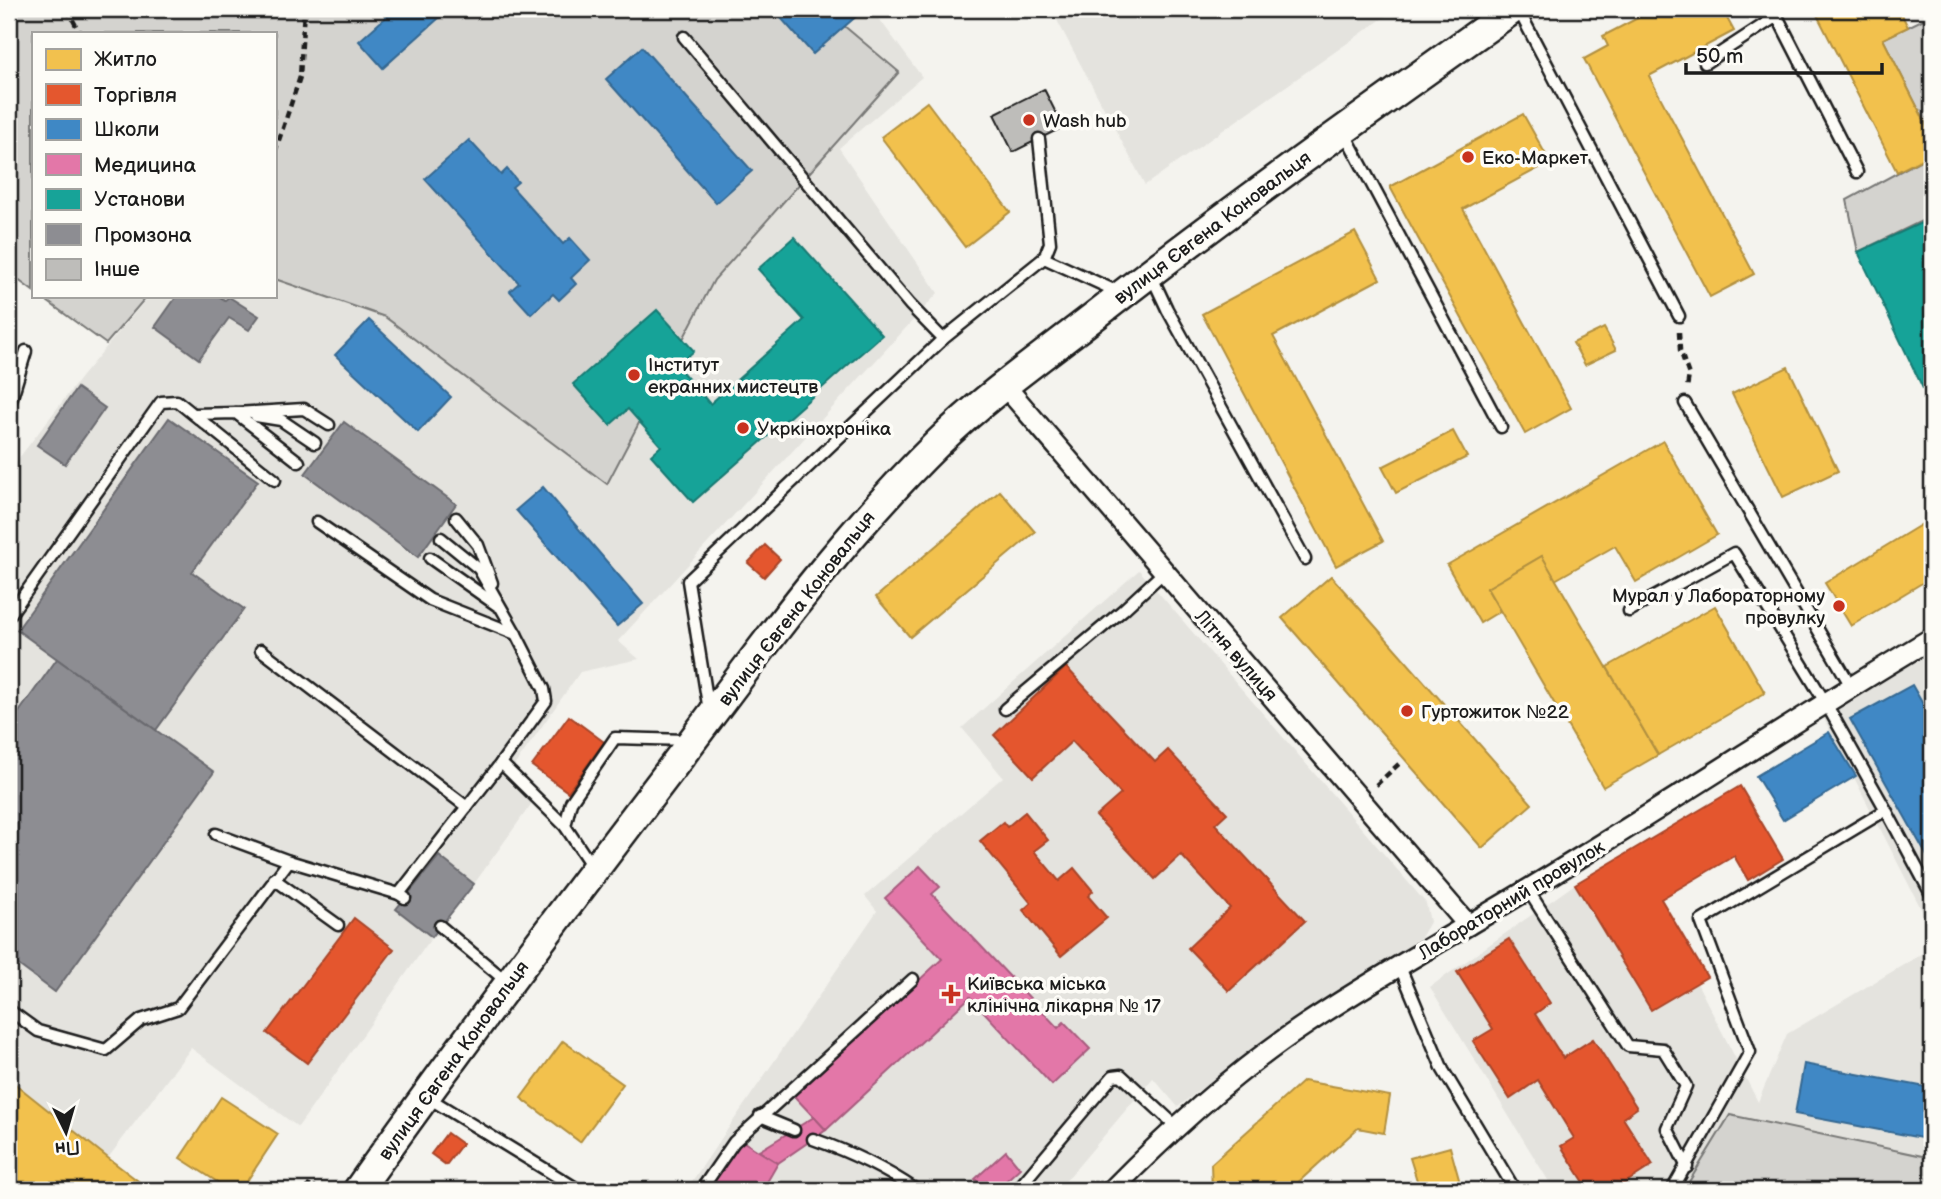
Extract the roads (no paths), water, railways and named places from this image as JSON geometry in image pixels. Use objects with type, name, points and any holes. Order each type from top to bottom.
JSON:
[{"type":"main road","name":"вулиця Євгена Коновальця","points":[[358,1190],[424,1096],[815,579],[866,518],[942,439],[1150,273],[1343,130],[1513,9]]},
{"type":"street","name":"Літня вулиця","points":[[1006,386],[1468,925]]},
{"type":"street","name":"Лабораторний провулок","points":[[1112,1190],[1176,1126],[1232,1079],[1304,1025],[1528,890],[1825,702],[1932,638]]},
{"type":"lane","points":[[1518,9],[1679,316]]},
{"type":"lane","points":[[1705,63],[1776,12],[1857,172]]},
{"type":"lane","points":[[684,37],[909,305],[943,339]]},
{"type":"lane","points":[[1343,130],[1501,427]]},
{"type":"lane","points":[[710,718],[688,581],[943,339],[1044,258],[1050,243],[1039,139]]},
{"type":"lane","points":[[1044,258],[1123,294]]},
{"type":"lane","points":[[1150,273],[1167,309],[1305,559]]},
{"type":"lane","points":[[9,407],[26,351]]},
{"type":"lane","points":[[9,616],[160,402],[177,401],[275,480]]},
{"type":"lane","points":[[1685,403],[1851,686]]},
{"type":"lane","points":[[194,414],[304,410],[329,425]]},
{"type":"lane","points":[[236,413],[281,420],[315,443]]},
{"type":"lane","points":[[236,413],[299,462]]},
{"type":"lane","points":[[456,518],[478,545],[502,609]]},
{"type":"lane","points":[[317,522],[430,600],[516,634]]},
{"type":"lane","points":[[216,834],[289,861],[402,896],[546,701],[544,690],[516,634],[479,569],[441,538]]},
{"type":"lane","points":[[1629,611],[1734,554],[1825,702],[1932,896]]},
{"type":"lane","points":[[430,558],[502,609]]},
{"type":"lane","points":[[1004,709],[1123,610],[1165,571]]},
{"type":"lane","points":[[261,650],[467,807]]},
{"type":"lane","points":[[565,826],[571,802],[615,738],[693,740]]},
{"type":"lane","points":[[501,763],[565,826],[594,870]]},
{"type":"lane","points":[[1672,1190],[1750,1052],[1701,921],[1886,810]]},
{"type":"lane","points":[[9,1010],[38,1031],[106,1051],[141,1020],[178,1007],[289,861]]},
{"type":"lane","points":[[274,879],[338,925]]},
{"type":"lane","points":[[1528,890],[1628,1046],[1663,1049],[1686,1086],[1667,1128],[1687,1167]]},
{"type":"lane","points":[[440,926],[509,984]]},
{"type":"lane","points":[[1399,967],[1443,1069],[1515,1190]]},
{"type":"lane","points":[[701,1190],[734,1143],[760,1116],[913,979]]},
{"type":"lane","points":[[1017,1190],[1118,1074],[1176,1126]]},
{"type":"lane","points":[[424,1096],[579,1190]]},
{"type":"lane","points":[[760,1116],[794,1130]]},
{"type":"lane","points":[[813,1139],[855,1154],[916,1190]]},
{"type":"place","name":"Wash hub","points":[[1029,120]]},
{"type":"place","name":"Еко-Маркет","points":[[1468,157]]},
{"type":"place","name":"Інститут екранних мистецтв","points":[[634,375]]},
{"type":"place","name":"Укркінохроніка","points":[[743,428]]},
{"type":"place","name":"Мурал у Лабораторному провулку","points":[[1839,606]]},
{"type":"place","name":"Гуртожиток №22","points":[[1407,711]]},
{"type":"place","name":"Київська міська клінічна лікарня № 17","points":[[951,994]]}]
